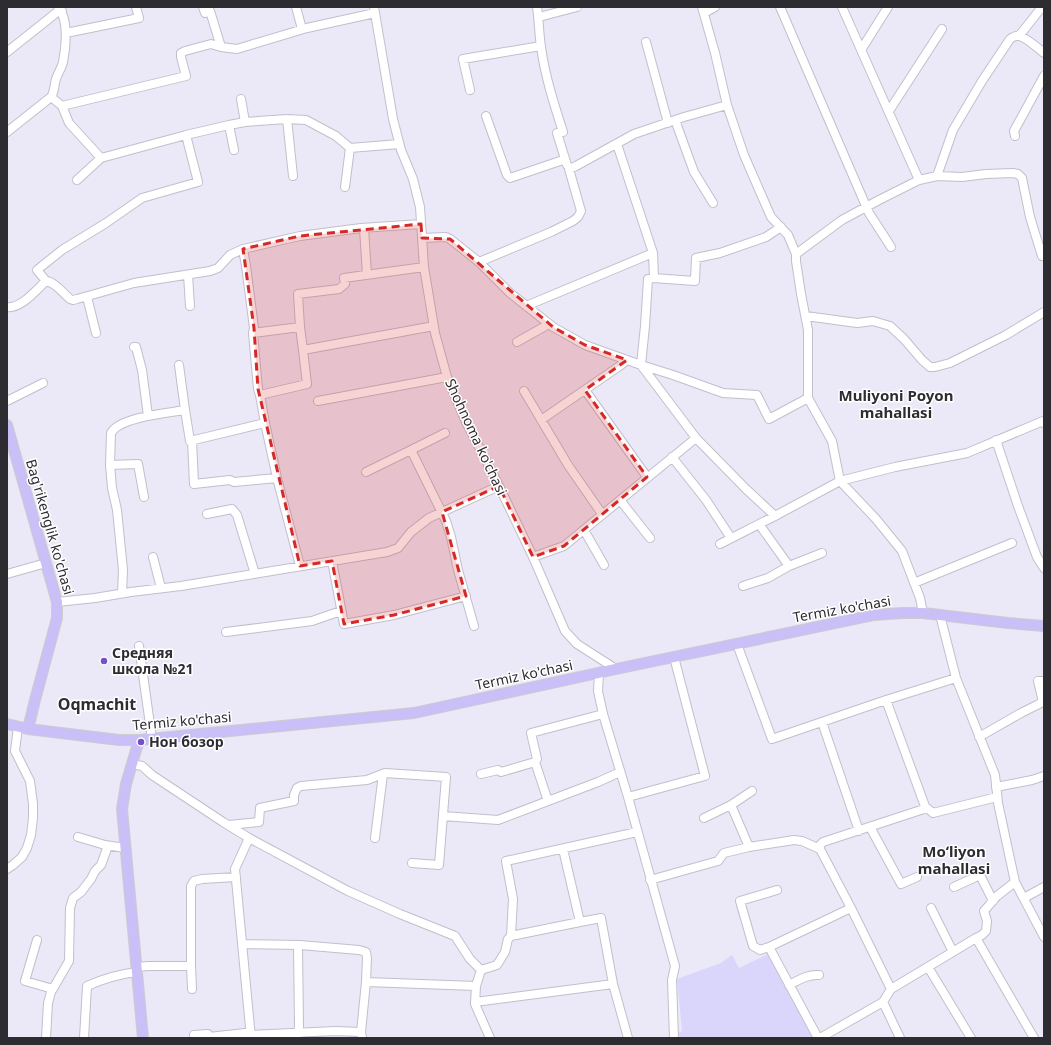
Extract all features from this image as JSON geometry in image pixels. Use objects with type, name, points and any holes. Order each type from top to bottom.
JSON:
[{"type":"main road","name":"Bag'rikenglik ko'chasi","points":[[7,425],[57,602],[57,618],[35,700],[23,728]]},
{"type":"main road","name":"Termiz ko'chasi","points":[[7,724],[23,728],[119,740],[139,740],[414,713],[874,615],[902,612],[923,613],[1044,626]]},
{"type":"main road","points":[[139,740],[126,784],[122,809],[143,1038]]},
{"type":"street","points":[[66,33],[139,18],[136,7]]},
{"type":"street","points":[[203,7],[205,13],[210,11],[221,47]]},
{"type":"street","points":[[296,7],[302,30]]},
{"type":"street","points":[[479,262],[551,232],[573,221],[578,217],[581,211],[557,133],[563,132],[546,77],[537,7]]},
{"type":"street","points":[[539,17],[577,7]]},
{"type":"street","points":[[715,7],[703,10],[727,105],[744,155],[771,217],[788,235],[796,254],[799,281],[808,330],[808,398],[832,441],[840,481],[876,519],[902,551],[920,598],[923,613]]},
{"type":"street","points":[[780,7],[867,207],[891,247]]},
{"type":"street","points":[[842,7],[919,180]]},
{"type":"street","points":[[861,50],[888,7]]},
{"type":"street","points":[[1019,36],[1042,7]]},
{"type":"street","points":[[7,52],[60,9],[66,33],[63,63],[55,81],[54,92],[51,97],[7,132]]},
{"type":"street","points":[[62,106],[186,76],[181,57],[181,53],[185,50],[211,44],[237,49],[374,10]]},
{"type":"street","name":"Shohnoma ko'chasi","points":[[374,10],[393,119],[399,144],[413,179],[420,207],[424,267],[434,326],[447,377],[466,422],[533,557],[565,631],[577,644],[616,669]]},
{"type":"street","points":[[889,111],[942,29]]},
{"type":"street","points":[[937,176],[953,130],[1010,39],[1015,36],[1022,37],[1044,53]]},
{"type":"street","points":[[646,42],[671,122],[694,172],[713,203]]},
{"type":"street","points":[[470,90],[463,59],[541,46]]},
{"type":"street","points":[[1015,136],[1014,131],[1044,76]]},
{"type":"street","points":[[51,97],[62,106],[69,123],[101,158]]},
{"type":"street","points":[[241,99],[245,122]]},
{"type":"street","points":[[486,116],[507,175],[510,178],[563,160],[567,165],[576,166],[634,134],[727,105]]},
{"type":"street","points":[[76,180],[101,158],[186,135],[245,122],[287,119],[306,120],[336,136],[350,148],[399,144]]},
{"type":"street","points":[[287,119],[292,176]]},
{"type":"street","points":[[229,125],[234,150]]},
{"type":"street","points":[[46,282],[37,270],[62,250],[106,223],[142,198],[198,182],[186,135]]},
{"type":"street","points":[[616,144],[654,253],[653,278]]},
{"type":"street","points":[[345,187],[350,148]]},
{"type":"street","points":[[796,254],[842,220],[919,180],[937,176],[962,177],[1013,173],[1018,174],[1022,178],[1030,217],[1044,257]]},
{"type":"street","points":[[7,307],[15,307],[46,282],[50,281],[73,300],[134,283],[210,271],[218,268],[230,255],[243,249],[300,236],[364,228],[421,224]]},
{"type":"street","points":[[775,516],[696,438],[641,365],[648,279],[695,280],[696,258],[720,253],[766,237],[781,227]]},
{"type":"street","points":[[364,228],[367,275]]},
{"type":"street","points":[[422,238],[446,237],[450,239],[479,262],[510,293],[526,306],[553,327],[585,345],[723,393],[757,395],[769,419],[808,398]]},
{"type":"street","points":[[243,249],[254,328],[253,333],[258,389],[277,478],[300,566]]},
{"type":"street","points":[[526,306],[654,253]]},
{"type":"street","points":[[260,395],[307,384],[300,327],[298,294],[339,289],[345,284],[344,278],[424,267]]},
{"type":"street","points":[[188,275],[190,306]]},
{"type":"street","points":[[87,297],[96,333]]},
{"type":"street","points":[[806,316],[857,323],[873,321],[890,326],[930,368],[950,363],[1006,335],[1044,312]]},
{"type":"street","points":[[517,342],[549,324]]},
{"type":"street","points":[[303,350],[434,326]]},
{"type":"street","points":[[253,333],[300,327]]},
{"type":"street","points":[[134,347],[136,347],[142,370],[148,416]]},
{"type":"street","points":[[541,420],[628,360]]},
{"type":"street","points":[[179,365],[190,441],[192,440],[194,484],[230,480],[234,482],[277,478]]},
{"type":"street","points":[[318,401],[447,377]]},
{"type":"street","points":[[7,401],[43,383]]},
{"type":"street","points":[[585,390],[647,477]]},
{"type":"street","points":[[524,391],[568,465],[602,514]]},
{"type":"street","points":[[122,594],[123,570],[117,510],[112,488],[110,465],[111,433],[114,428],[124,423],[148,416],[185,410]]},
{"type":"street","points":[[720,544],[840,481],[895,467],[967,453],[1044,421]]},
{"type":"street","points":[[192,440],[265,423]]},
{"type":"street","points":[[366,472],[445,433]]},
{"type":"street","points":[[533,557],[564,546],[696,438]]},
{"type":"street","points":[[996,440],[1026,528],[1037,557],[1044,568]]},
{"type":"street","points":[[411,450],[442,512],[451,537],[458,570],[474,626]]},
{"type":"street","points":[[672,457],[706,500],[732,538]]},
{"type":"street","points":[[110,465],[138,464],[144,497]]},
{"type":"street","points":[[57,602],[95,598],[255,574],[387,552],[398,548],[411,532],[429,518],[499,486]]},
{"type":"street","points":[[620,500],[650,538]]},
{"type":"street","points":[[207,514],[232,509],[235,512],[255,574]]},
{"type":"street","points":[[759,524],[789,566]]},
{"type":"street","points":[[584,530],[604,565]]},
{"type":"street","points":[[914,583],[1012,543]]},
{"type":"street","points":[[743,586],[768,578],[789,566],[822,553]]},
{"type":"street","points":[[153,557],[161,588]]},
{"type":"street","points":[[332,561],[344,624],[394,616],[466,596]]},
{"type":"street","points":[[7,574],[46,563]]},
{"type":"street","points":[[226,632],[312,621],[341,611]]},
{"type":"street","points":[[940,615],[956,678],[995,775],[997,797],[1016,882],[1044,937]]},
{"type":"street","points":[[737,644],[772,739],[956,678]]},
{"type":"street","points":[[139,646],[152,738]]},
{"type":"street","points":[[628,797],[705,776],[674,657]]},
{"type":"street","points":[[599,673],[598,691],[602,714],[628,797],[675,966],[672,980],[674,1038]]},
{"type":"street","points":[[980,737],[1043,702],[1038,682],[1044,681]]},
{"type":"street","points":[[886,700],[926,809]]},
{"type":"street","points":[[548,801],[535,762],[537,759],[531,733],[602,714]]},
{"type":"street","points":[[822,722],[859,831]]},
{"type":"street","points":[[7,869],[22,857],[27,848],[31,835],[33,818],[30,781],[14,751],[23,728]]},
{"type":"street","points":[[481,774],[498,770],[500,772],[535,762]]},
{"type":"street","points":[[132,764],[142,766],[152,775],[228,826],[348,891],[455,936],[470,959],[481,970]]},
{"type":"street","points":[[443,816],[498,820],[598,782],[620,772]]},
{"type":"street","points":[[228,826],[258,822],[260,808],[294,801],[294,795],[297,788],[301,786],[367,780],[385,773],[446,777],[438,865],[412,863]]},
{"type":"street","points":[[375,838],[383,774]]},
{"type":"street","points":[[996,787],[1032,780],[1044,776]]},
{"type":"street","points":[[704,818],[731,805],[752,791]]},
{"type":"street","points":[[820,849],[822,842],[928,808],[933,813],[997,797]]},
{"type":"street","points":[[731,805],[749,847]]},
{"type":"street","points":[[870,827],[901,884],[917,876]]},
{"type":"street","points":[[481,970],[497,965],[505,952],[508,939],[511,936],[513,899],[506,861],[637,832]]},
{"type":"street","points":[[78,837],[108,846],[125,848]]},
{"type":"street","points":[[249,838],[235,869],[251,1036]]},
{"type":"street","points":[[650,880],[718,861],[724,853],[749,847],[794,840],[802,841],[820,849],[851,908],[890,989]]},
{"type":"street","points":[[46,1038],[48,1003],[51,992],[69,961],[70,908],[73,898],[81,892],[95,871],[101,865],[108,846]]},
{"type":"street","points":[[564,848],[580,922]]},
{"type":"street","points":[[954,887],[980,875],[993,901]]},
{"type":"street","points":[[192,989],[191,886],[194,881],[202,879],[236,877]]},
{"type":"street","points":[[769,947],[819,1038],[883,1002],[890,989],[982,935],[986,931],[987,921],[984,911],[997,896],[1016,882]]},
{"type":"street","points":[[1024,898],[1044,887]]},
{"type":"street","points":[[777,890],[740,901],[753,946],[760,950],[851,908]]},
{"type":"street","points":[[931,908],[953,952]]},
{"type":"street","points":[[511,936],[601,918],[613,984],[628,1038]]},
{"type":"street","points":[[976,938],[1034,1038]]},
{"type":"street","points":[[37,940],[25,981],[53,989]]},
{"type":"street","points":[[194,1035],[208,1034],[209,1037],[246,1033],[251,1036],[298,1035],[336,1031],[361,1035],[368,958],[366,952],[359,950],[298,945],[242,944]]},
{"type":"street","points":[[298,945],[300,1026],[298,1035]]},
{"type":"street","points":[[84,1038],[87,986],[99,980],[149,966],[191,966]]},
{"type":"street","points":[[928,967],[971,1038]]},
{"type":"street","points":[[481,970],[476,986],[475,1004],[490,1038]]},
{"type":"street","points":[[789,985],[813,974],[819,975]]},
{"type":"street","points":[[366,982],[476,986]]},
{"type":"street","points":[[475,1002],[613,984]]},
{"type":"street","points":[[883,1002],[900,1038]]},
{"type":"highlighted area","points":[[421,224],[422,238],[450,239],[553,327],[585,345],[627,360],[585,390],[647,477],[564,546],[533,557],[499,486],[442,512],[466,596],[394,615],[344,624],[332,561],[300,566],[258,389],[254,328],[243,249],[300,236]]},
{"type":"shaded area","points":[[768,954],[813,1038],[680,1038],[678,1033],[682,1031],[677,979],[721,963],[732,955],[739,968]]},
{"type":"place","name":"Средняя школа №21","points":[[104,661]]},
{"type":"place","name":"Нон бозор","points":[[141,742]]},
{"type":"district","name":"Muliyoni Poyon mahallasi","points":[[896,404]]},
{"type":"district","name":"Oqmachit","points":[[97,704]]},
{"type":"district","name":"Moʻliyon mahallasi","points":[[954,860]]}]
